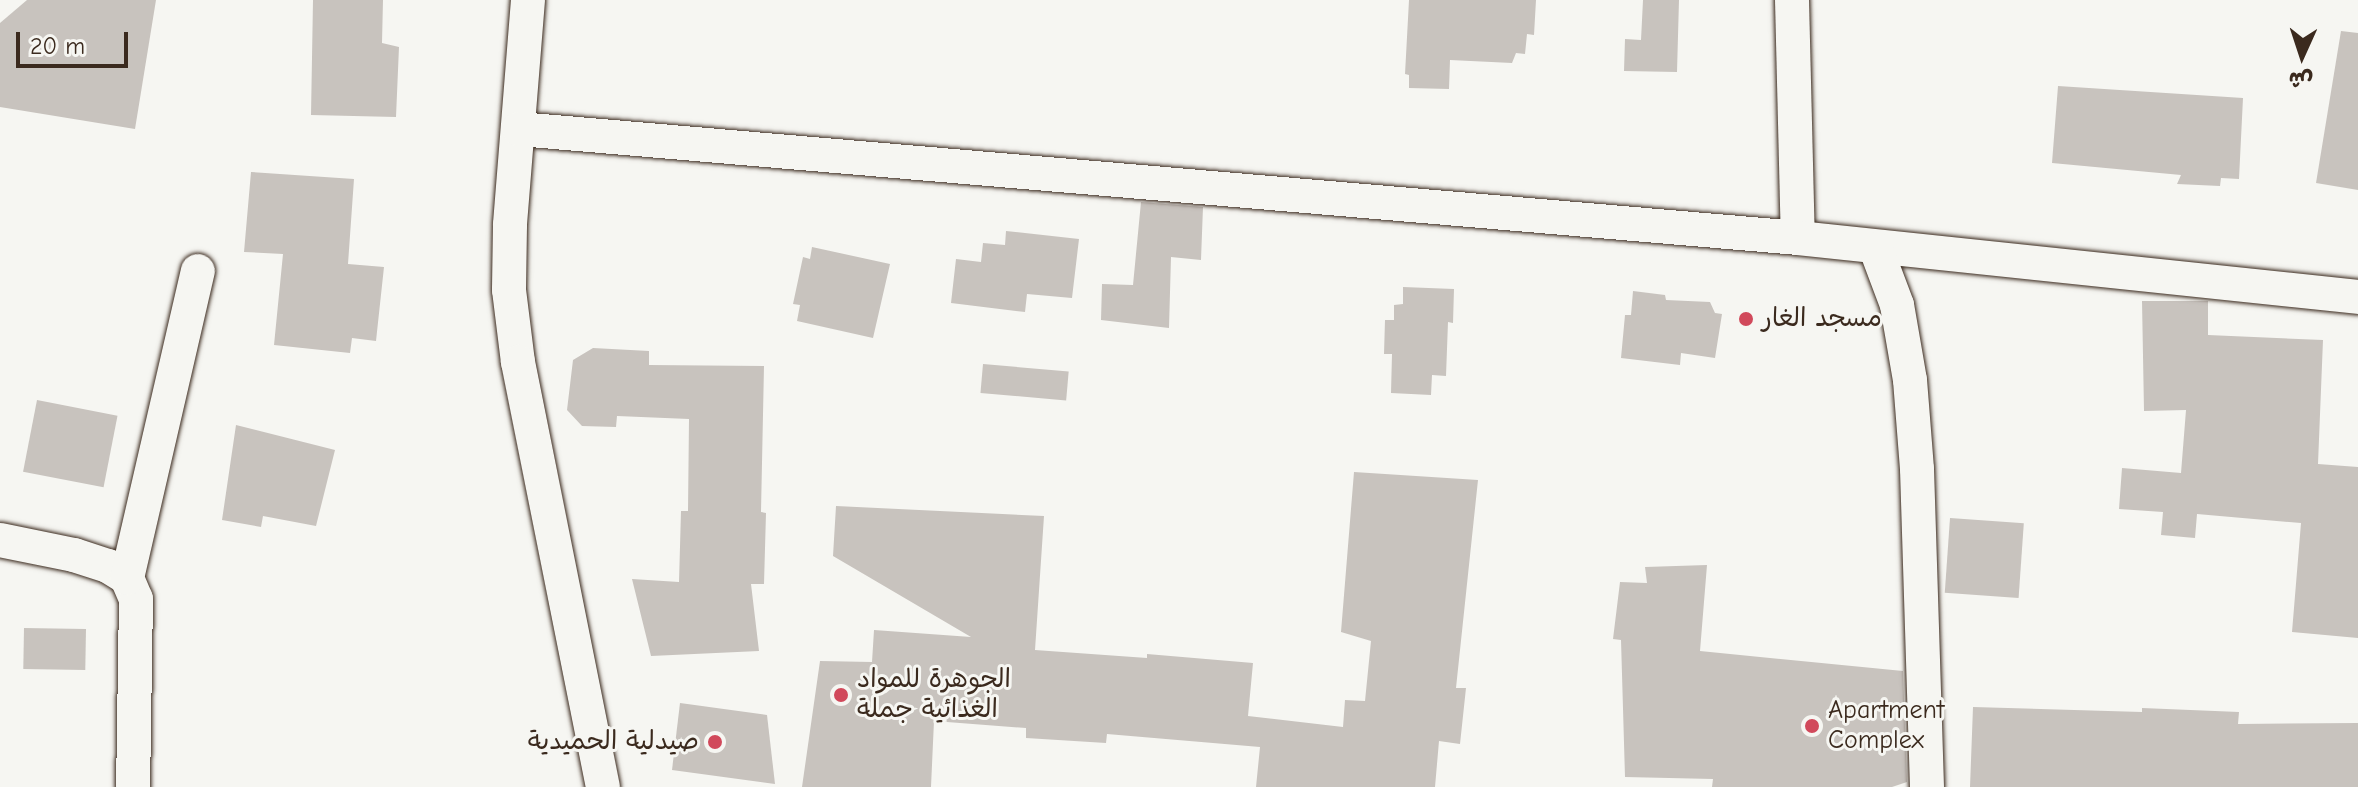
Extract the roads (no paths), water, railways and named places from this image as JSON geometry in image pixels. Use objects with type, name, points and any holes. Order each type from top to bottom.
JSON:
[{"type":"street","points":[[528,0],[510,225],[509,290],[518,362],[603,787]]},
{"type":"street","points":[[1792,0],[1798,238]]},
{"type":"street","points":[[519,129],[1798,238],[1876,249],[2358,297]]},
{"type":"street","points":[[1876,249],[1897,305],[1911,395],[1919,499],[1927,787]]},
{"type":"street","points":[[127,578],[198,271]]},
{"type":"street","points":[[0,540],[74,555],[108,566],[127,578],[136,599],[133,787]]},
{"type":"place","name":"مسجد الغار","points":[[1746,319]]},
{"type":"place","name":"الجوهرة للمواد الغذائية جملة","points":[[841,695]]},
{"type":"place","name":"Apartment Complex","points":[[1812,726]]},
{"type":"place","name":"صيدلية الحميدية","points":[[715,742]]}]
